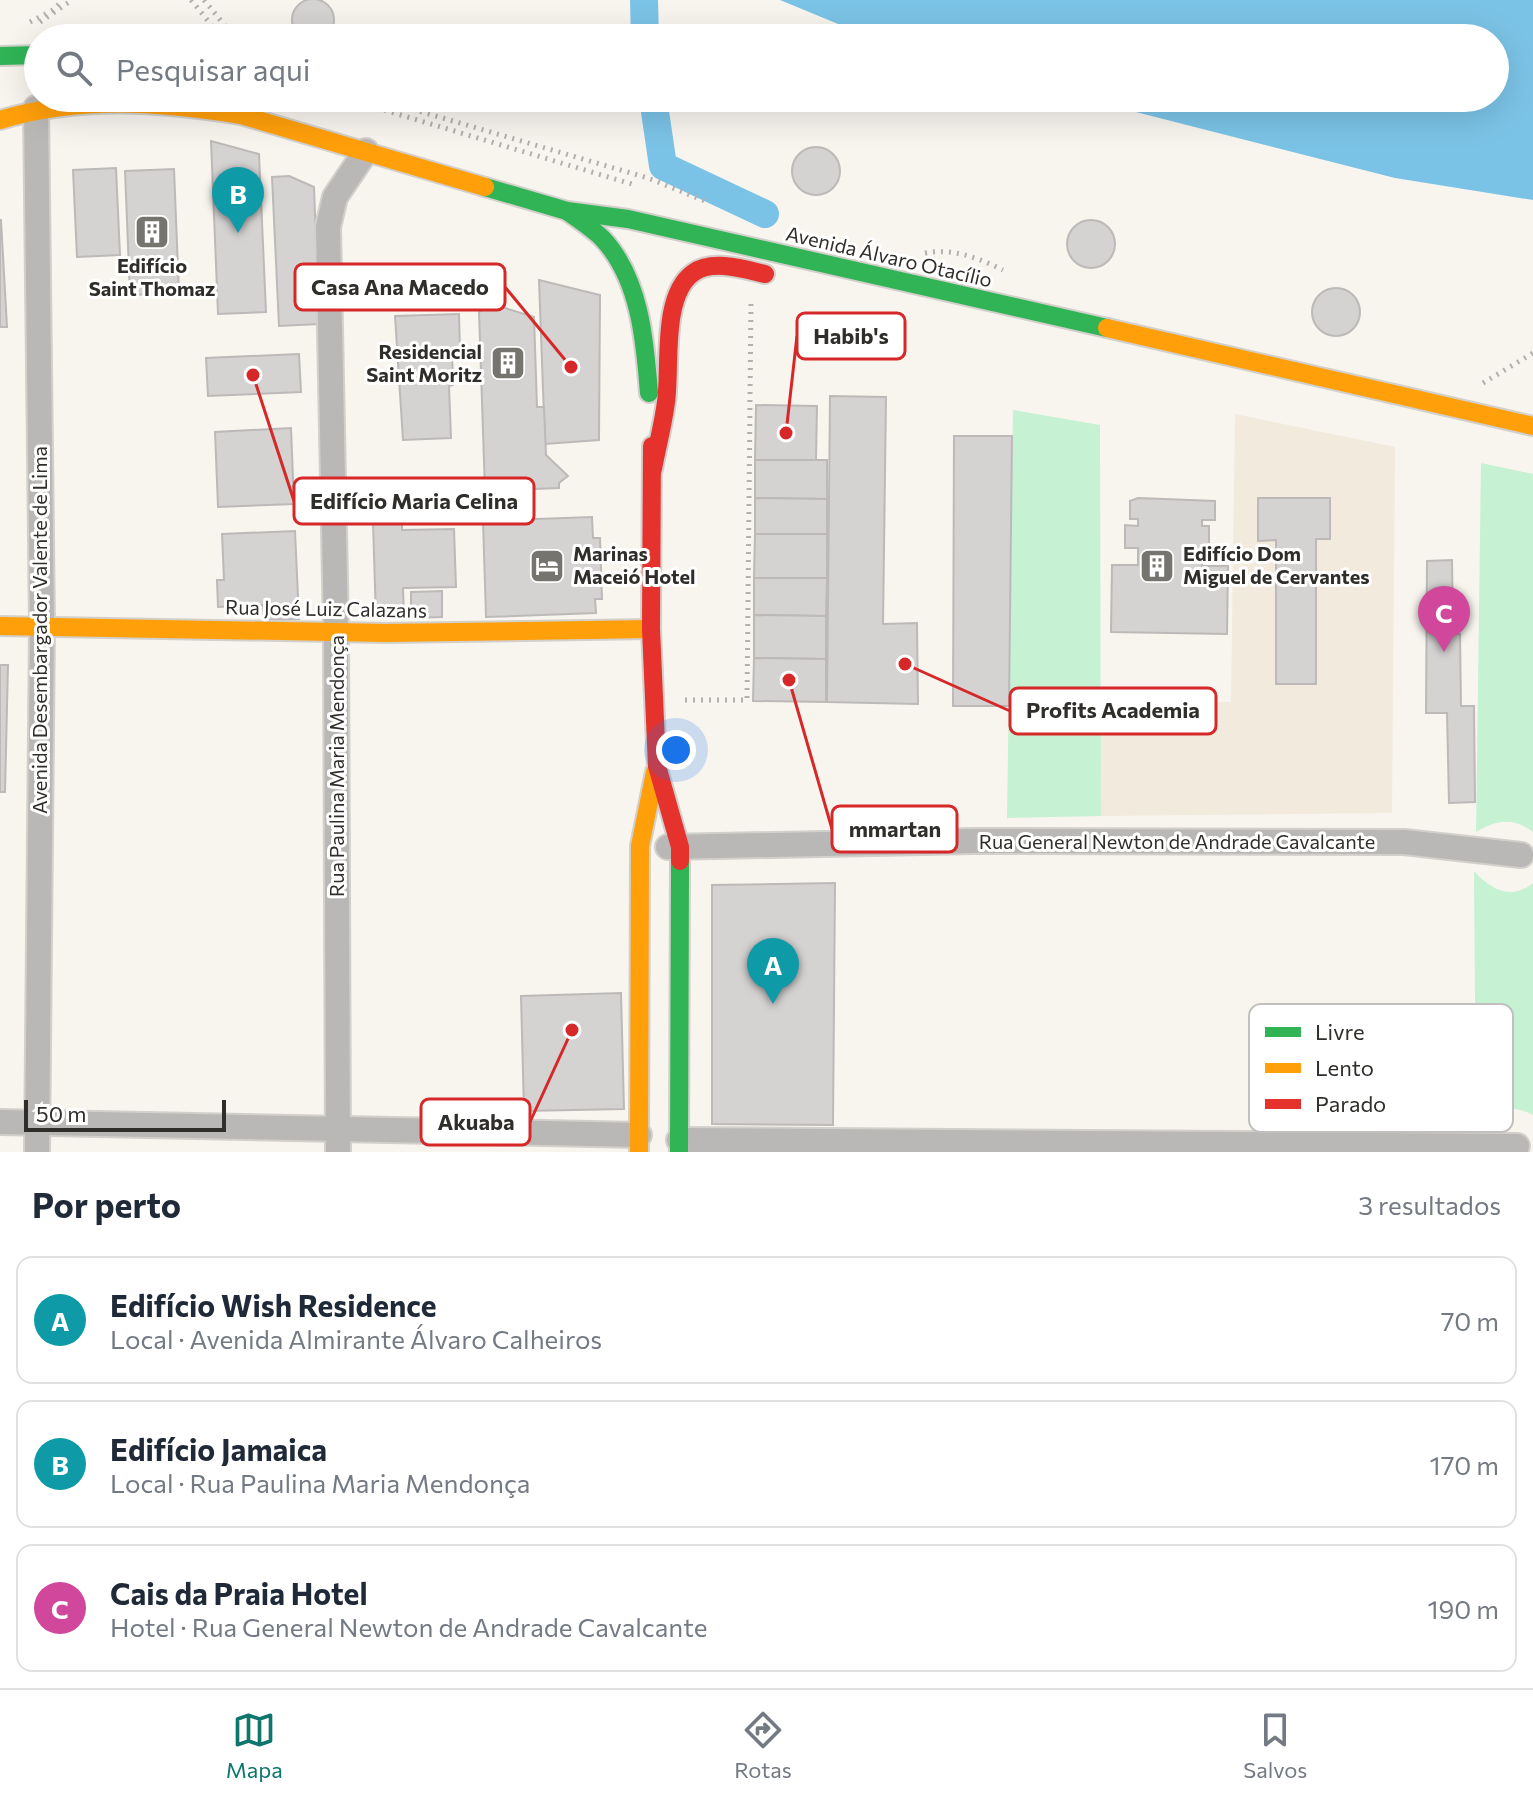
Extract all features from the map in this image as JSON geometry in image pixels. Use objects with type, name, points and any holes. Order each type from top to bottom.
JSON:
[{"type":"main road","points":[[0,56],[24,55]]},
{"type":"main road","name":"Avenida Álvaro Otacílio","points":[[0,120],[24,112]]},
{"type":"main road","name":"Avenida Álvaro Otacílio","points":[[224,112],[567,211],[628,219],[1533,426]]},
{"type":"main road","name":"Avenida Álvaro Otacílio","points":[[237,112],[241,115]]},
{"type":"main road","points":[[567,211],[605,240],[625,271],[645,345],[653,469],[652,700],[657,766],[680,847],[679,1146]]},
{"type":"main road","points":[[653,469],[667,400],[673,315],[679,293],[691,274],[718,267],[779,277]]},
{"type":"main road","name":"Rua José Luiz Calazans","points":[[0,626],[336,632],[651,629]]},
{"type":"main road","points":[[639,1143],[640,846],[657,766]]},
{"type":"street","name":"Avenida Desembargador Valente de Lima","points":[[36,112],[42,625],[37,1152]]},
{"type":"street","name":"Rua Paulina Maria Mendonça","points":[[338,1152],[336,632],[328,227],[335,197],[366,151]]},
{"type":"street","name":"Rua General Newton de Andrade Cavalcante","points":[[640,846],[974,841],[1404,842],[1521,855]]},
{"type":"street","points":[[0,1122],[338,1127],[639,1143]]},
{"type":"street","points":[[679,1146],[1517,1146]]},
{"type":"path","points":[[27,23],[53,10],[63,0]]},
{"type":"path","points":[[191,0],[211,24]]},
{"type":"path","points":[[204,0],[224,24]]},
{"type":"path","points":[[652,700],[747,700],[751,271]]},
{"type":"shaded area","points":[[1235,414],[1395,447],[1392,813],[1101,816],[1101,702],[1231,702]]},
{"type":"green space","points":[[1013,410],[1100,425],[1101,816],[1007,818]]},
{"type":"green space","points":[[1481,463],[1533,474],[1533,832],[1518,824],[1504,822],[1476,832]]},
{"type":"green space","points":[[1474,871],[1487,883],[1509,892],[1533,883],[1533,1115],[1513,1109],[1513,1004],[1475,1004]]},
{"type":"water","points":[[780,0],[1533,0],[1533,200],[1395,178],[1136,112],[1509,112],[1509,24],[838,24]]},
{"type":"building","points":[[305,1],[321,1],[332,12],[333,24],[293,24],[294,12]]},
{"type":"building","points":[[211,141],[259,154],[266,312],[218,314]]},
{"type":"building","points":[[816,147],[825,148],[833,154],[839,162],[839,180],[833,188],[825,194],[816,195],[807,194],[799,188],[793,180],[792,171],[793,162],[799,154],[807,148]]},
{"type":"building","points":[[116,168],[120,255],[77,257],[73,170]]},
{"type":"building","name":"Edifício Saint Thomaz","points":[[174,169],[179,293],[130,295],[125,171]]},
{"type":"building","points":[[289,176],[314,187],[319,324],[279,326],[272,177]]},
{"type":"building","points":[[1,220],[7,327],[0,327]]},
{"type":"building","points":[[1091,220],[1100,221],[1108,227],[1114,235],[1114,253],[1108,261],[1100,267],[1091,268],[1082,267],[1074,261],[1068,253],[1067,244],[1068,235],[1074,227],[1082,221]]},
{"type":"building","points":[[539,280],[600,295],[599,440],[545,444]]},
{"type":"building","points":[[1336,288],[1345,289],[1353,295],[1359,303],[1359,321],[1353,329],[1345,335],[1336,336],[1327,335],[1319,329],[1313,321],[1312,312],[1313,303],[1319,295],[1327,289]]},
{"type":"building","name":"Residencial Saint Moritz","points":[[492,304],[534,317],[537,407],[544,407],[546,455],[568,476],[559,483],[559,488],[485,491],[479,312]]},
{"type":"building","points":[[459,314],[460,353],[452,353],[453,385],[449,386],[451,438],[403,440],[395,316]]},
{"type":"building","points":[[299,354],[301,392],[208,396],[206,358]]},
{"type":"building","points":[[830,396],[886,397],[883,624],[917,623],[918,704],[827,702]]},
{"type":"building","points":[[756,405],[817,406],[816,460],[755,460]]},
{"type":"building","points":[[291,428],[294,504],[218,507],[215,432]]},
{"type":"building","points":[[954,436],[1012,436],[1009,706],[953,706]]},
{"type":"building","points":[[755,460],[827,460],[827,499],[755,498]]},
{"type":"building","points":[[755,498],[827,499],[827,534],[755,534]]},
{"type":"building","name":"Edifício Dom Miguel de Cervantes","points":[[1138,498],[1215,501],[1215,520],[1202,520],[1202,526],[1209,526],[1209,548],[1202,548],[1202,566],[1228,566],[1227,634],[1111,632],[1112,565],[1138,565],[1138,548],[1125,548],[1125,525],[1138,526],[1138,519],[1130,519],[1130,501]]},
{"type":"building","points":[[1258,498],[1330,498],[1330,539],[1316,539],[1316,684],[1276,684],[1276,540],[1258,541]]},
{"type":"building","points":[[592,517],[593,538],[600,538],[602,599],[595,599],[596,613],[486,617],[483,521]]},
{"type":"building","points":[[373,523],[402,523],[402,530],[454,529],[456,587],[403,588],[404,618],[376,618]]},
{"type":"building","points":[[295,531],[299,619],[264,620],[263,605],[218,607],[217,580],[224,580],[222,534]]},
{"type":"building","points":[[755,534],[827,534],[827,578],[754,578]]},
{"type":"building","points":[[1452,560],[1453,634],[1460,634],[1461,706],[1474,706],[1475,802],[1449,803],[1447,713],[1426,713],[1427,561]]},
{"type":"building","points":[[754,578],[827,578],[826,616],[754,615]]},
{"type":"building","points":[[442,591],[442,617],[411,618],[411,592]]},
{"type":"building","points":[[754,615],[826,616],[826,659],[754,658]]},
{"type":"building","points":[[754,658],[826,659],[826,702],[753,701]]},
{"type":"building","points":[[0,665],[8,665],[5,792],[0,792]]},
{"type":"building","points":[[835,883],[833,1125],[712,1124],[712,885]]},
{"type":"building","points":[[621,993],[624,1109],[524,1111],[521,996]]},
{"type":"waterway","points":[[644,0],[645,24]]},
{"type":"waterway","points":[[655,112],[663,166],[765,214]]},
{"type":"traffic: fast","points":[[0,56],[24,55]]},
{"type":"traffic: fast","points":[[485,187],[567,211],[628,219],[1107,328]]},
{"type":"traffic: fast","points":[[567,211],[602,238],[625,272],[638,311],[649,393]]},
{"type":"traffic: fast","points":[[679,1152],[680,861]]},
{"type":"traffic: slow","points":[[0,120],[30,112]]},
{"type":"traffic: slow","points":[[222,112],[485,187]]},
{"type":"traffic: slow","points":[[1107,328],[1533,426]]},
{"type":"traffic: slow","points":[[0,626],[386,633],[651,629]]},
{"type":"traffic: slow","points":[[639,1152],[640,846],[655,772]]},
{"type":"traffic: jam","points":[[653,469],[666,402],[669,333],[676,298],[683,284],[693,273],[709,267],[728,266],[765,274]]},
{"type":"traffic: jam","points":[[652,446],[651,629],[657,766],[680,847],[680,861]]},
{"type":"place","name":"Edifício Saint Thomaz","points":[[152,232]]},
{"type":"place","name":"Edifício Jamaica","points":[[238,233]]},
{"type":"place","name":"Residencial Saint Moritz","points":[[508,363]]},
{"type":"place","name":"Casa Ana Macedo","points":[[571,367]]},
{"type":"place","name":"Edifício Maria Celina","points":[[253,375]]},
{"type":"place","name":"Habib's","points":[[786,433]]},
{"type":"place","name":"Marinas Maceió Hotel","points":[[547,566]]},
{"type":"place","name":"Edifício Dom Miguel de Cervantes","points":[[1157,566]]},
{"type":"place","name":"Cais da Praia Hotel","points":[[1444,652]]},
{"type":"place","name":"Profits Academia","points":[[905,664]]},
{"type":"place","name":"mmartan","points":[[789,680]]},
{"type":"place","name":"Edifício Wish Residence","points":[[773,1004]]},
{"type":"place","name":"Akuaba","points":[[572,1030]]}]
